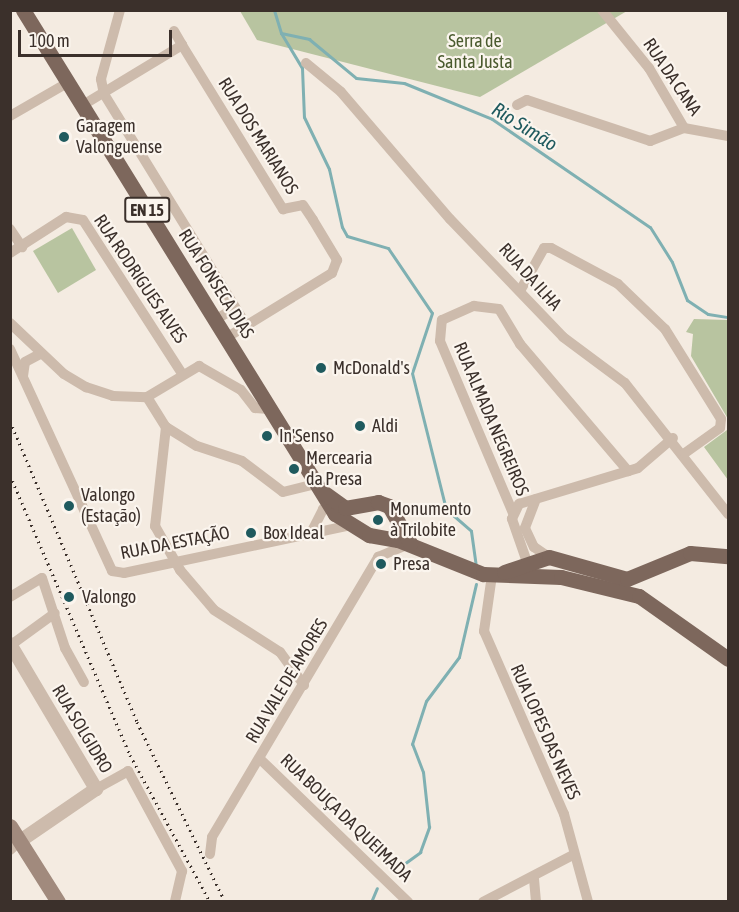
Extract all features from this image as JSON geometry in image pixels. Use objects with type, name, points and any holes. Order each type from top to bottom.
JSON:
[{"type":"main road","name":"RUA FONSECA DIAS","points":[[23,10],[226,338],[322,501],[377,532],[412,545]]},
{"type":"main road","name":"RUA FONSECA DIAS","points":[[322,501],[362,507],[389,506],[377,532]]},
{"type":"main road","points":[[362,507],[361,515],[377,532]]},
{"type":"main road","points":[[412,545],[492,575],[561,577],[624,587],[690,553],[729,556]]},
{"type":"main road","points":[[492,575],[527,562],[549,557],[624,587],[668,614],[729,659]]},
{"type":"main road","points":[[527,562],[561,577]]},
{"type":"main road","points":[[10,826],[15,845],[58,902]]},
{"type":"street","points":[[120,10],[101,79],[104,94],[246,325]]},
{"type":"street","name":"RUA DA CANA","points":[[602,10],[649,68],[684,128],[729,136]]},
{"type":"street","name":"RUA DOS MARIANOS","points":[[174,31],[283,209],[303,205],[336,260],[332,273],[226,338]]},
{"type":"street","points":[[83,105],[182,45]]},
{"type":"street","name":"RUA DA ILHA","points":[[306,63],[341,92],[450,219],[563,337],[625,383],[685,453],[729,514]]},
{"type":"street","points":[[10,116],[69,82]]},
{"type":"street","points":[[517,105],[527,100],[650,141],[684,128]]},
{"type":"street","name":"RUA RODRIGUES ALVES","points":[[10,253],[66,217],[83,220],[181,372]]},
{"type":"street","points":[[10,229],[22,247]]},
{"type":"street","points":[[520,291],[544,248],[551,248],[618,284],[665,329],[721,419],[720,428],[685,453]]},
{"type":"street","name":"RUA ALMADA NEGREIROS","points":[[513,513],[440,341],[442,320],[474,306],[499,309],[520,344],[628,471]]},
{"type":"street","points":[[215,320],[235,308]]},
{"type":"street","points":[[10,323],[40,354],[86,387],[113,396],[147,397],[181,372],[199,366],[209,369],[255,408],[269,409]]},
{"type":"street","name":"RUA DA ESTAÇÃO","points":[[10,349],[112,571],[177,562],[328,528],[377,532]]},
{"type":"street","points":[[23,376],[25,362],[40,354]]},
{"type":"street","points":[[147,397],[166,427],[197,446],[242,461],[283,492],[322,501],[343,512],[362,507]]},
{"type":"street","points":[[166,427],[155,526],[177,562],[214,610],[280,652],[304,685]]},
{"type":"street","points":[[527,562],[513,513],[519,504],[628,471],[673,438]]},
{"type":"street","points":[[536,499],[525,528],[534,547],[549,557]]},
{"type":"street","points":[[322,501],[328,528]]},
{"type":"street","points":[[312,531],[322,501]]},
{"type":"street","points":[[377,532],[380,555]]},
{"type":"street","points":[[377,532],[380,555]]},
{"type":"street","points":[[380,555],[412,545]]},
{"type":"street","name":"RUA VALE DE AMORES","points":[[210,854],[212,837],[380,555]]},
{"type":"street","name":"RUA LOPES DAS NEVES","points":[[492,575],[484,631],[564,814],[571,855],[588,902]]},
{"type":"street","points":[[10,597],[42,578],[65,648],[84,682]]},
{"type":"street","points":[[11,645],[55,613]]},
{"type":"street","name":"RUA SOLGIDRO","points":[[11,645],[96,789],[128,771],[183,882],[175,902]]},
{"type":"street","name":"RUA BOUÇA DA QUEIMADA","points":[[260,759],[408,902]]},
{"type":"street","points":[[15,845],[96,789]]},
{"type":"street","points":[[483,902],[534,879],[571,855]]},
{"type":"street","points":[[534,879],[536,902]]},
{"type":"green space","name":"Serra de Santa Justa","points":[[240,11],[627,11],[480,97],[257,40]]},
{"type":"green space","points":[[72,228],[96,270],[58,293],[33,251]]},
{"type":"green space","points":[[694,319],[728,320],[728,419],[691,356],[693,334],[686,332]]},
{"type":"green space","points":[[728,419],[728,480],[704,447],[727,430]]},
{"type":"waterway","name":"Rio Simão","points":[[274,10],[281,33],[309,39],[356,78],[404,83],[492,119],[650,227],[672,262],[687,300],[708,314],[728,317]]},
{"type":"waterway","points":[[281,33],[302,68],[304,117],[329,169],[342,227],[347,236],[388,248],[432,313],[412,373],[446,509],[471,531],[476,565]]},
{"type":"waterway","points":[[397,869],[420,852],[429,827],[423,772],[412,744],[426,701],[459,657],[476,584]]},
{"type":"waterway","points":[[371,902],[377,888]]},
{"type":"railway","points":[[10,421],[137,722],[225,902]]},
{"type":"railway","points":[[10,475],[130,755],[210,902]]},
{"type":"place","name":"Garagem Valonguense","points":[[64,137]]},
{"type":"place","name":"McDonald's","points":[[321,368]]},
{"type":"place","name":"Aldi","points":[[360,426]]},
{"type":"place","name":"In'Senso","points":[[267,436]]},
{"type":"place","name":"Mercearia da Presa","points":[[294,469]]},
{"type":"place","name":"Valongo (Estação)","points":[[69,506]]},
{"type":"place","name":"Monumento à Trilobite","points":[[378,520]]},
{"type":"place","name":"Box Ideal","points":[[251,533]]},
{"type":"place","name":"Presa","points":[[381,564]]},
{"type":"place","name":"Valongo","points":[[69,597]]}]
